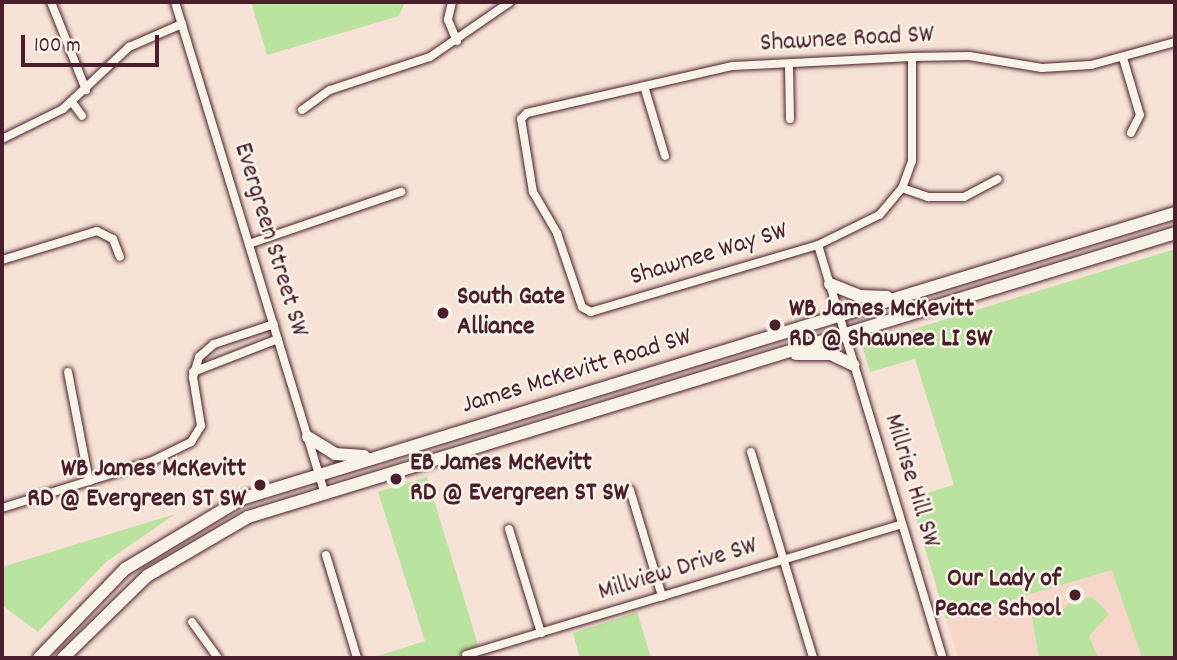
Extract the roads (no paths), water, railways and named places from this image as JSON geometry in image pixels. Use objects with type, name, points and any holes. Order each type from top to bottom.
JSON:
[{"type":"main road","name":"James McKevitt Road SW","points":[[39,658],[101,589],[164,541],[241,499],[1175,213]]},
{"type":"main road","name":"James McKevitt Road SW","points":[[63,658],[128,591],[193,544],[324,491],[1175,233]]},
{"type":"main road","points":[[830,284],[859,296],[897,298]]},
{"type":"main road","points":[[765,358],[831,354],[853,365]]},
{"type":"main road","points":[[308,436],[335,454],[379,456]]},
{"type":"street","points":[[51,2],[86,90]]},
{"type":"street","name":"Evergreen Street SW","points":[[175,2],[324,491]]},
{"type":"street","points":[[452,2],[448,20],[457,40]]},
{"type":"street","points":[[302,110],[318,95],[405,67],[457,40],[510,2]]},
{"type":"street","points":[[2,139],[72,102],[129,47],[182,23]]},
{"type":"street","name":"Shawnee Road SW","points":[[524,116],[692,71],[969,56],[1042,68],[1123,58],[1175,42]]},
{"type":"street","name":"Shawnee Way SW","points":[[524,116],[533,191],[557,233],[582,307],[591,312],[818,245],[878,215],[902,188],[914,137],[912,57]]},
{"type":"street","points":[[1123,58],[1140,115],[1131,133]]},
{"type":"street","points":[[789,64],[790,119]]},
{"type":"street","points":[[644,86],[665,156]]},
{"type":"street","points":[[72,102],[82,116]]},
{"type":"street","points":[[902,188],[964,197],[998,179]]},
{"type":"street","points":[[249,244],[401,192]]},
{"type":"street","points":[[2,258],[97,231],[113,239],[120,257]]},
{"type":"street","name":"Millrise Hill SW","points":[[818,245],[943,658]]},
{"type":"street","points":[[2,508],[150,462],[197,437],[193,372],[209,346],[274,324]]},
{"type":"street","points":[[193,372],[278,339]]},
{"type":"street","points":[[68,372],[89,481]]},
{"type":"street","points":[[751,452],[813,658]]},
{"type":"street","points":[[630,490],[662,596]]},
{"type":"street","name":"Millview Drive SW","points":[[466,655],[902,524]]},
{"type":"street","points":[[509,529],[541,632]]},
{"type":"street","points":[[326,555],[356,658]]},
{"type":"street","points":[[192,622],[218,658]]},
{"type":"place","name":"South Gate Alliance","points":[[443,313]]},
{"type":"place","name":"WB James McKevitt RD @ Shawnee LI SW","points":[[775,325]]},
{"type":"place","name":"EB James McKevitt RD @ Evergreen ST SW","points":[[396,479]]},
{"type":"place","name":"WB James McKevitt RD @ Evergreen ST SW","points":[[260,485]]},
{"type":"place","name":"Our Lady of Peace School","points":[[1075,595]]}]
